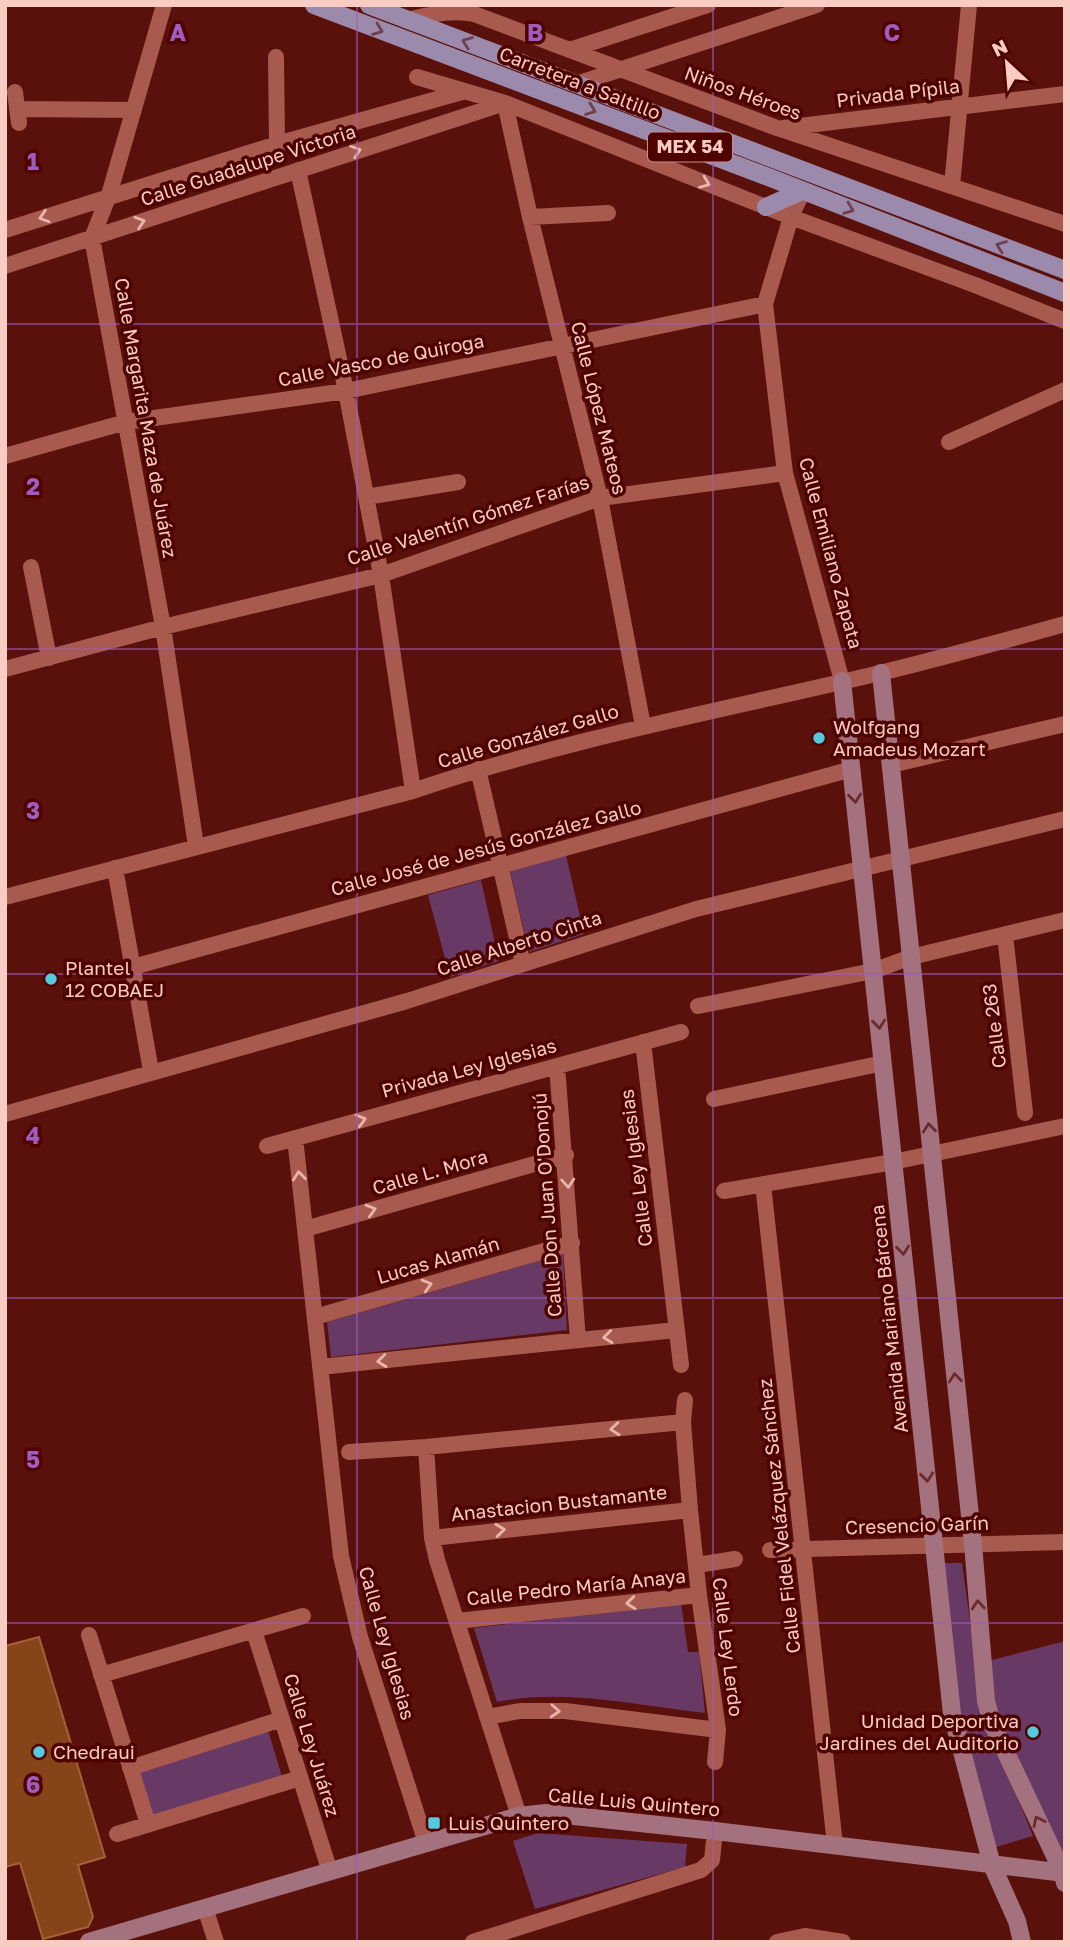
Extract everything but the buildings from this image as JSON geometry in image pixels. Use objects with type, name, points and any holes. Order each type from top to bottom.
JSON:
[{"type":"main road","name":"Carretera a Saltillo","points":[[314,5],[1065,293]]},
{"type":"main road","name":"Carretera a Saltillo","points":[[369,5],[1065,270]]},
{"type":"main road","points":[[766,206],[803,191]]},
{"type":"street","points":[[92,238],[110,195],[164,5]]},
{"type":"street","points":[[569,50],[708,5]]},
{"type":"street","points":[[576,84],[817,5]]},
{"type":"street","points":[[951,186],[969,5]]},
{"type":"street","name":"Niños Héroes","points":[[407,20],[460,11],[474,14],[777,128],[1065,224]]},
{"type":"street","points":[[276,57],[277,144]]},
{"type":"street","points":[[417,77],[505,103],[791,217],[1065,321]]},
{"type":"street","name":"Calle Guadalupe Victoria","points":[[5,230],[277,144],[462,92]]},
{"type":"street","name":"Privada Pípila","points":[[777,128],[1065,94]]},
{"type":"street","name":"Calle Guadalupe Victoria","points":[[5,266],[505,103]]},
{"type":"street","name":"Calle López Mateos","points":[[505,103],[530,217],[600,498],[643,726]]},
{"type":"street","points":[[17,108],[134,110]]},
{"type":"street","points":[[298,170],[346,391],[381,575],[413,791]]},
{"type":"street","name":"Calle Emiliano Zapata","points":[[803,191],[791,217],[765,304],[785,473],[842,681]]},
{"type":"street","points":[[530,217],[608,213]]},
{"type":"street","name":"Calle Margarita Maza de Juárez","points":[[92,238],[163,627],[196,846]]},
{"type":"street","name":"Calle Vasco de Quiroga","points":[[5,456],[126,422],[346,391],[765,304]]},
{"type":"street","points":[[948,442],[1065,390]]},
{"type":"street","name":"Calle Valentín Gómez Farías","points":[[5,669],[163,627],[381,575],[600,498],[785,473]]},
{"type":"street","points":[[366,497],[458,482]]},
{"type":"street","points":[[32,568],[49,658]]},
{"type":"street","name":"Calle González Gallo","points":[[5,897],[413,791],[478,769],[643,726],[881,673],[1065,624]]},
{"type":"street","points":[[881,673],[973,1544],[986,1701],[992,1723],[1064,1876]]},
{"type":"street","name":"Avenida Mariano Bárcena","points":[[842,681],[952,1714],[992,1865],[1017,1921],[1022,1942]]},
{"type":"street","points":[[891,765],[1065,724]]},
{"type":"street","points":[[478,769],[523,964]]},
{"type":"street","name":"Calle José de Jesús González Gallo","points":[[132,967],[852,769]]},
{"type":"street","name":"Calle Alberto Cinta","points":[[5,1114],[407,1001],[696,909],[1065,819]]},
{"type":"street","points":[[115,868],[151,1071]]},
{"type":"street","points":[[698,1006],[873,971],[911,957],[1065,920]]},
{"type":"street","name":"Calle 263","points":[[1005,935],[1026,1113]]},
{"type":"street","name":"Privada Ley Iglesias","points":[[267,1146],[681,1032]]},
{"type":"street","name":"Calle Ley Iglesias","points":[[643,1042],[681,1365]]},
{"type":"street","points":[[714,1099],[883,1063]]},
{"type":"street","name":"Calle Don Juan O'Donojú","points":[[557,1066],[566,1155],[578,1340]]},
{"type":"street","points":[[724,1191],[932,1154],[1065,1126]]},
{"type":"street","name":"Calle Ley Iglesias","points":[[295,1138],[341,1556],[348,1593],[426,1843]]},
{"type":"street","name":"Calle L. Mora","points":[[305,1229],[566,1155]]},
{"type":"street","name":"Calle Fidel Velázquez Sánchez","points":[[764,1184],[835,1845]]},
{"type":"street","name":"Lucas Alamán","points":[[315,1317],[572,1243]]},
{"type":"street","points":[[320,1367],[676,1330]]},
{"type":"street","name":"Calle Ley Lerdo","points":[[487,1717],[520,1711],[565,1711],[718,1730],[690,1510],[683,1422],[684,1400]]},
{"type":"street","points":[[349,1452],[683,1422]]},
{"type":"street","points":[[426,1447],[432,1538],[440,1570],[519,1816]]},
{"type":"street","name":"Anastacion Bustamante","points":[[432,1538],[690,1510]]},
{"type":"street","name":"Cresencio Garín","points":[[770,1550],[1065,1542]]},
{"type":"street","points":[[697,1565],[735,1559]]},
{"type":"street","name":"Calle Pedro María Anaya","points":[[457,1621],[699,1595]]},
{"type":"street","points":[[102,1675],[303,1616]]},
{"type":"street","name":"Calle Ley Juárez","points":[[254,1630],[330,1872]]},
{"type":"street","points":[[89,1635],[148,1825]]},
{"type":"street","points":[[130,1768],[282,1719]]},
{"type":"street","points":[[715,1762],[718,1730]]},
{"type":"street","points":[[117,1834],[300,1778]]},
{"type":"street","name":"Calle Luis Quintero","points":[[89,1942],[519,1816],[546,1813],[835,1845],[1064,1876]]},
{"type":"street","points":[[473,1942],[505,1937],[701,1870],[712,1860],[715,1831]]},
{"type":"street","points":[[205,1908],[216,1942]]},
{"type":"street","points":[[777,1942],[805,1939],[843,1942]]},
{"type":"shaded area","points":[[566,855],[584,934],[529,952],[510,871]]},
{"type":"shaded area","points":[[481,880],[499,961],[450,977],[428,895]]},
{"type":"shaded area","points":[[563,1254],[567,1330],[331,1357],[327,1322]]},
{"type":"shaded area","points":[[939,1563],[962,1563],[982,1709],[1033,1836],[993,1848],[959,1713]]},
{"type":"shaded area","points":[[681,1603],[688,1652],[699,1652],[705,1713],[575,1697],[523,1698],[497,1702],[474,1628]]},
{"type":"shaded area","name":"Unidad Deportiva Jardines del Auditorio","points":[[1065,1641],[1065,1863],[990,1708],[985,1662]]},
{"type":"shaded area","points":[[268,1730],[282,1777],[153,1817],[139,1771]]},
{"type":"shaded area","points":[[538,1833],[687,1844],[685,1867],[535,1909],[513,1841]]},
{"type":"place","name":"Wolfgang Amadeus Mozart","points":[[819,738]]},
{"type":"place","name":"Plantel 12 COBAEJ","points":[[51,979]]},
{"type":"place","name":"Unidad Deportiva Jardines del Auditorio","points":[[1033,1732]]},
{"type":"place","name":"Chedraui","points":[[39,1752]]},
{"type":"place","name":"Luis Quintero","points":[[434,1823]]}]
